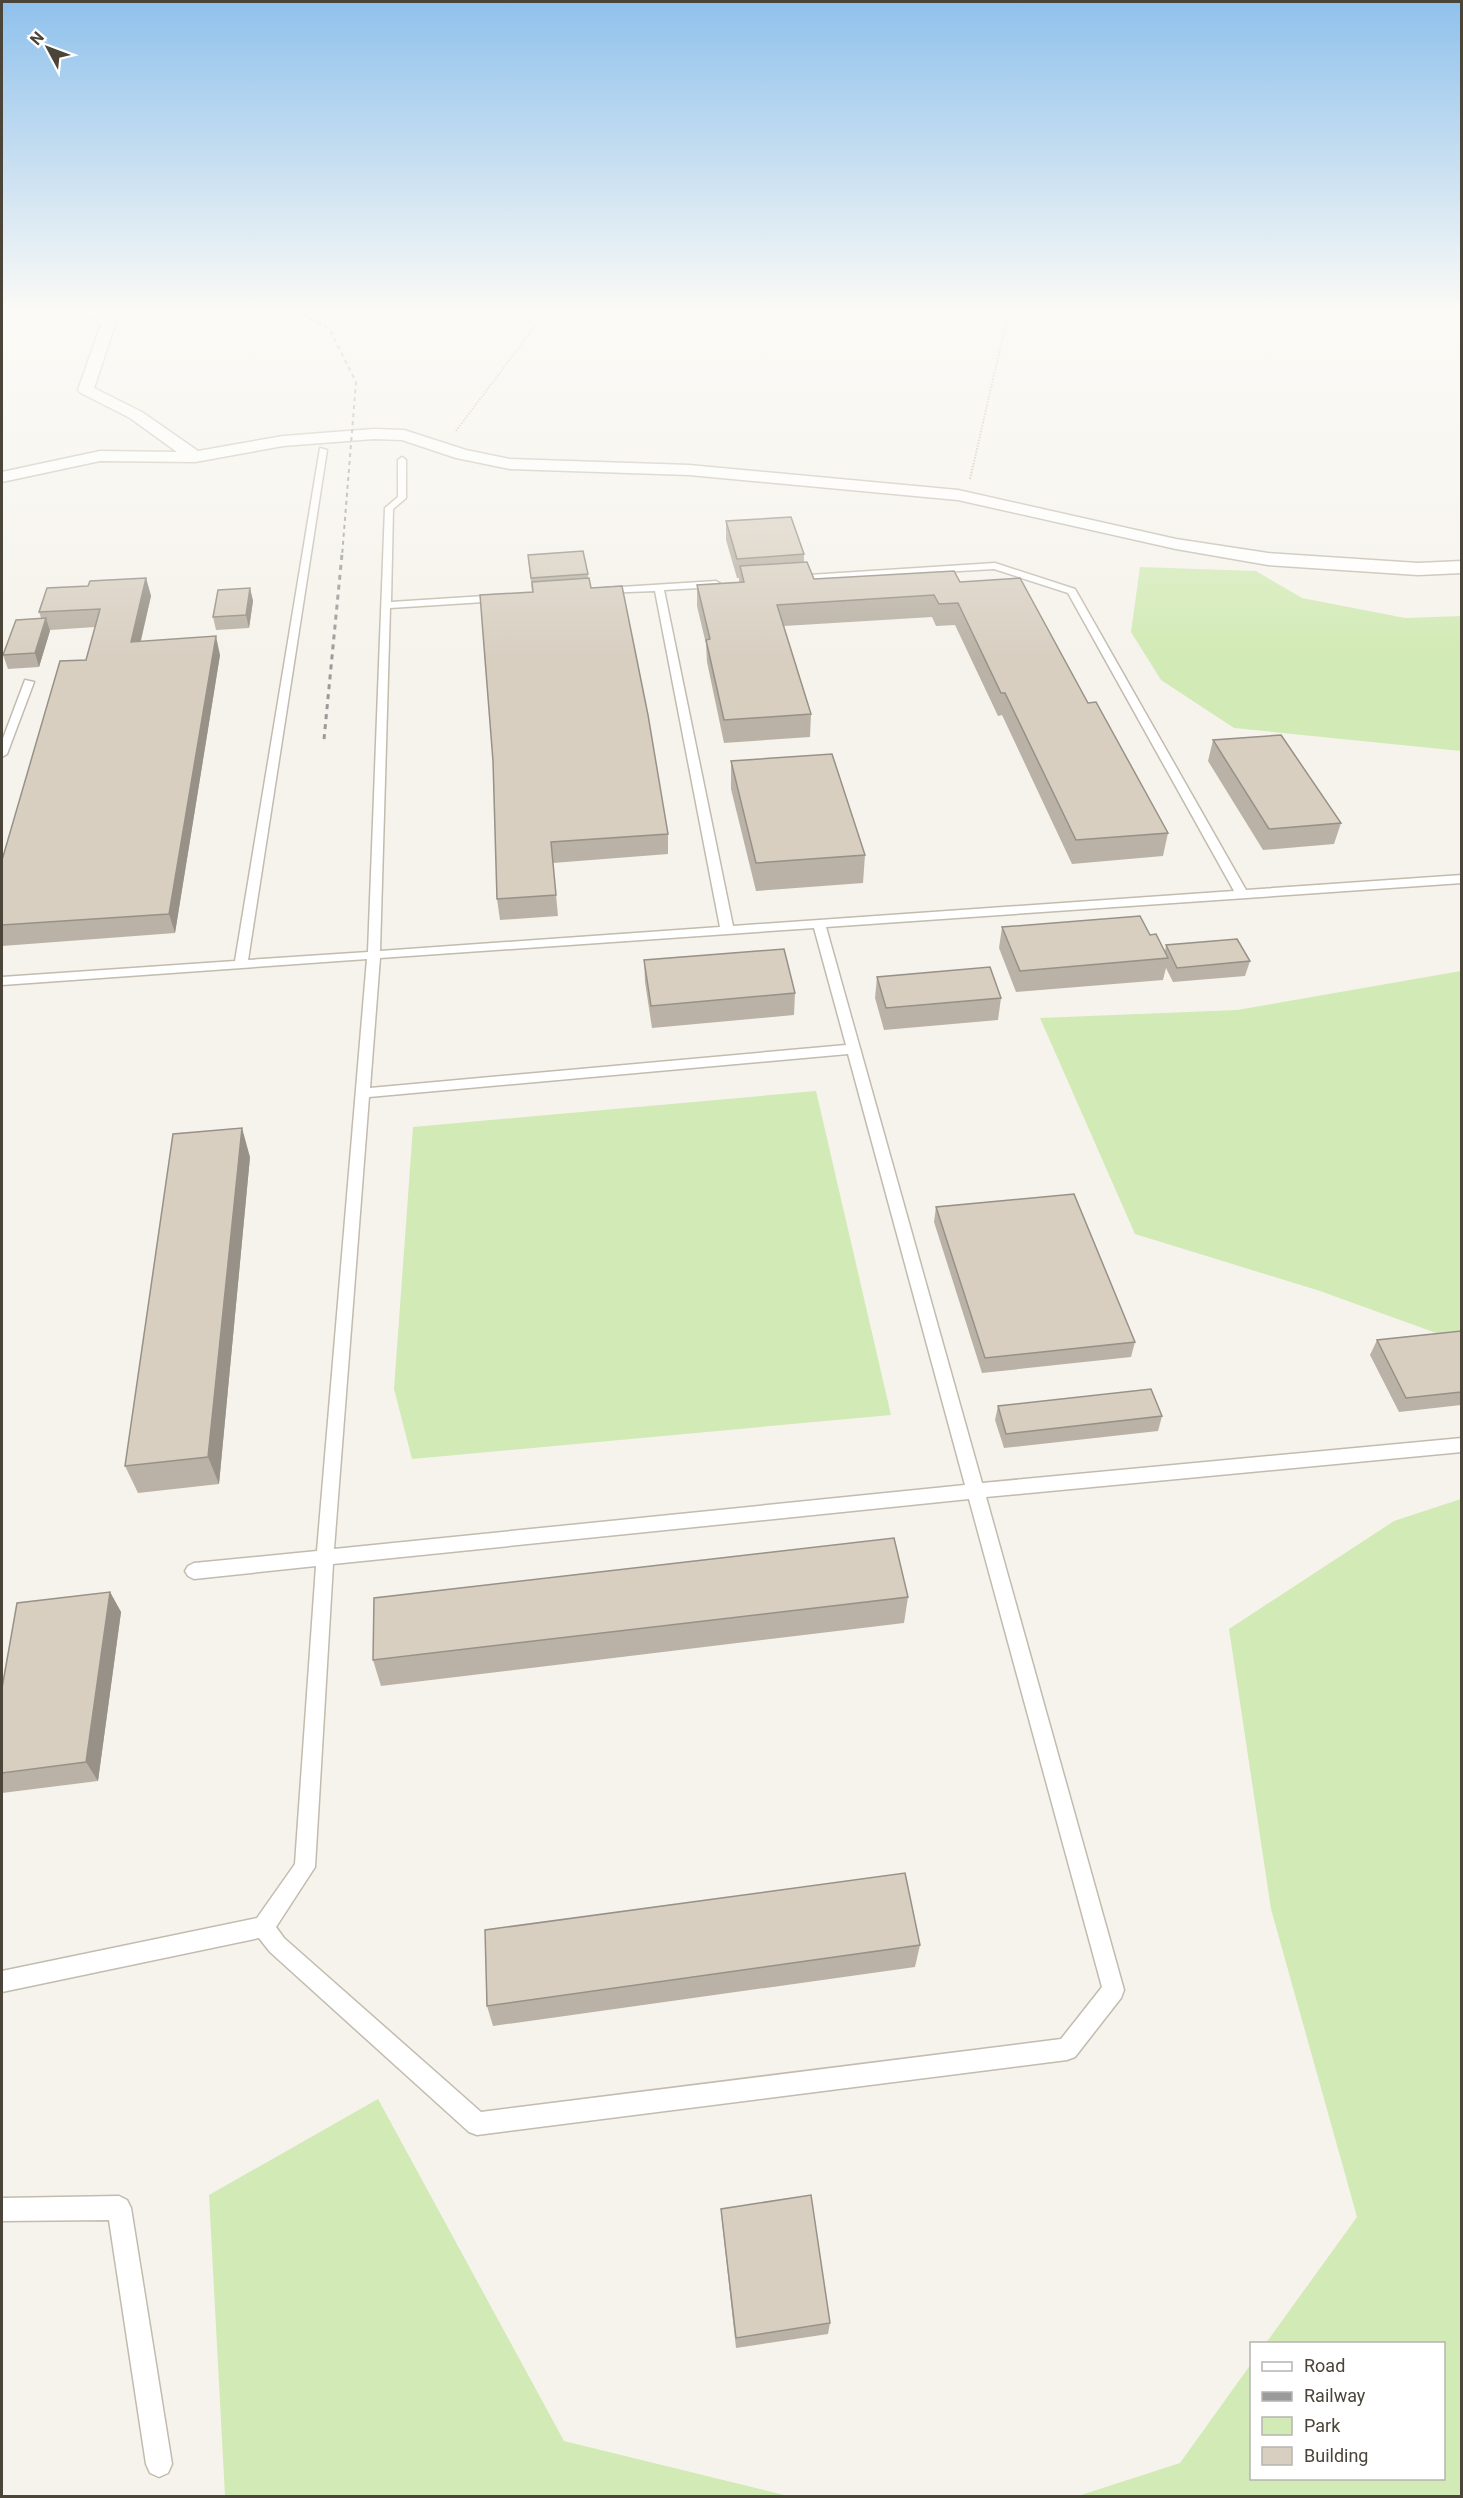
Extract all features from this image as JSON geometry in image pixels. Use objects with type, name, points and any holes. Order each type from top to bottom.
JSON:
[{"type":"street","points":[[152,427],[195,457]]},
{"type":"street","points":[[2,477],[100,456],[195,457],[283,441],[374,434],[404,435],[443,448],[510,464],[689,470],[958,495],[1176,544],[1268,559],[1418,569],[1461,567]]},
{"type":"lane","points":[[241,963],[323,450]]},
{"type":"lane","points":[[2,1982],[263,1927],[305,1867],[325,1558],[374,954],[389,508],[402,498],[402,460]]},
{"type":"lane","points":[[787,579],[995,566],[1072,591],[1242,894]]},
{"type":"lane","points":[[588,592],[729,583]]},
{"type":"lane","points":[[659,588],[727,929]]},
{"type":"lane","points":[[387,605],[506,597]]},
{"type":"lane","points":[[2,754],[4,740],[29,682]]},
{"type":"lane","points":[[2,981],[1461,879]]},
{"type":"lane","points":[[263,1927],[277,1945],[477,2124],[1067,2049],[1113,1990],[819,923]]},
{"type":"lane","points":[[362,1093],[855,1049]]},
{"type":"lane","points":[[194,1571],[975,1491],[1461,1445]]},
{"type":"lane","points":[[2,2210],[119,2208],[159,2464]]},
{"type":"path","points":[[443,448],[459,427]]},
{"type":"path","points":[[958,495],[968,487],[982,427]]},
{"type":"green space","points":[[1140,567],[1256,571],[1302,598],[1405,618],[1461,616],[1461,751],[1234,728],[1161,680],[1131,632]]},
{"type":"green space","points":[[1461,971],[1461,1342],[1320,1291],[1135,1234],[1040,1018],[1237,1010]]},
{"type":"green space","points":[[816,1091],[891,1415],[412,1459],[394,1389],[413,1127]]},
{"type":"green space","points":[[1461,1499],[1461,2496],[1078,2496],[1180,2463],[1250,2365],[1250,2480],[1445,2480],[1445,2342],[1267,2342],[1357,2217],[1271,1909],[1229,1629],[1394,1521]]},
{"type":"green space","points":[[378,2099],[564,2441],[788,2496],[225,2496],[209,2195]]},
{"type":"building","points":[[791,517],[804,554],[737,559],[726,521]]},
{"type":"building","points":[[583,551],[588,574],[531,578],[528,555]]},
{"type":"building","points":[[807,562],[814,579],[954,571],[960,582],[1020,578],[1088,703],[1096,702],[1168,833],[1076,840],[1005,693],[1001,693],[958,603],[939,604],[934,595],[777,605],[811,714],[724,720],[706,640],[710,639],[697,585],[744,582],[740,566]]},
{"type":"building","points":[[146,578],[131,642],[216,636],[169,914],[2,925],[2,860],[60,661],[86,660],[100,609],[39,612],[47,588],[88,586],[90,581]]},
{"type":"building","points":[[589,578],[591,588],[622,586],[648,715],[668,834],[551,842],[556,895],[497,899],[493,761],[480,595],[533,592],[532,582]]},
{"type":"building","points":[[250,588],[246,615],[213,617],[218,590]]},
{"type":"building","points":[[46,618],[35,653],[3,655],[16,620]]},
{"type":"building","points":[[1281,735],[1341,823],[1269,829],[1213,740]]},
{"type":"building","points":[[832,754],[865,855],[756,863],[731,761]]},
{"type":"building","points":[[1140,916],[1150,935],[1156,934],[1168,958],[1020,971],[1002,927]]},
{"type":"building","points":[[1237,939],[1250,961],[1177,968],[1166,945]]},
{"type":"building","points":[[784,949],[795,993],[651,1006],[644,960]]},
{"type":"building","points":[[990,967],[1001,998],[886,1008],[877,977]]},
{"type":"building","points":[[242,1128],[208,1457],[125,1466],[173,1134]]},
{"type":"building","points":[[1074,1194],[1135,1342],[985,1358],[936,1207]]},
{"type":"building","points":[[1461,1331],[1461,1392],[1406,1398],[1377,1340]]},
{"type":"building","points":[[1151,1389],[1162,1416],[1006,1434],[998,1406]]},
{"type":"building","points":[[894,1538],[908,1597],[373,1660],[374,1598]]},
{"type":"building","points":[[110,1592],[86,1762],[2,1773],[2,1688],[17,1603]]},
{"type":"building","points":[[905,1873],[920,1945],[487,2006],[485,1930]]},
{"type":"building","points":[[811,2195],[830,2323],[736,2338],[721,2209]]},
{"type":"railway","points":[[342,556],[352,427]]},
{"type":"railway","points":[[324,739],[342,554]]}]
